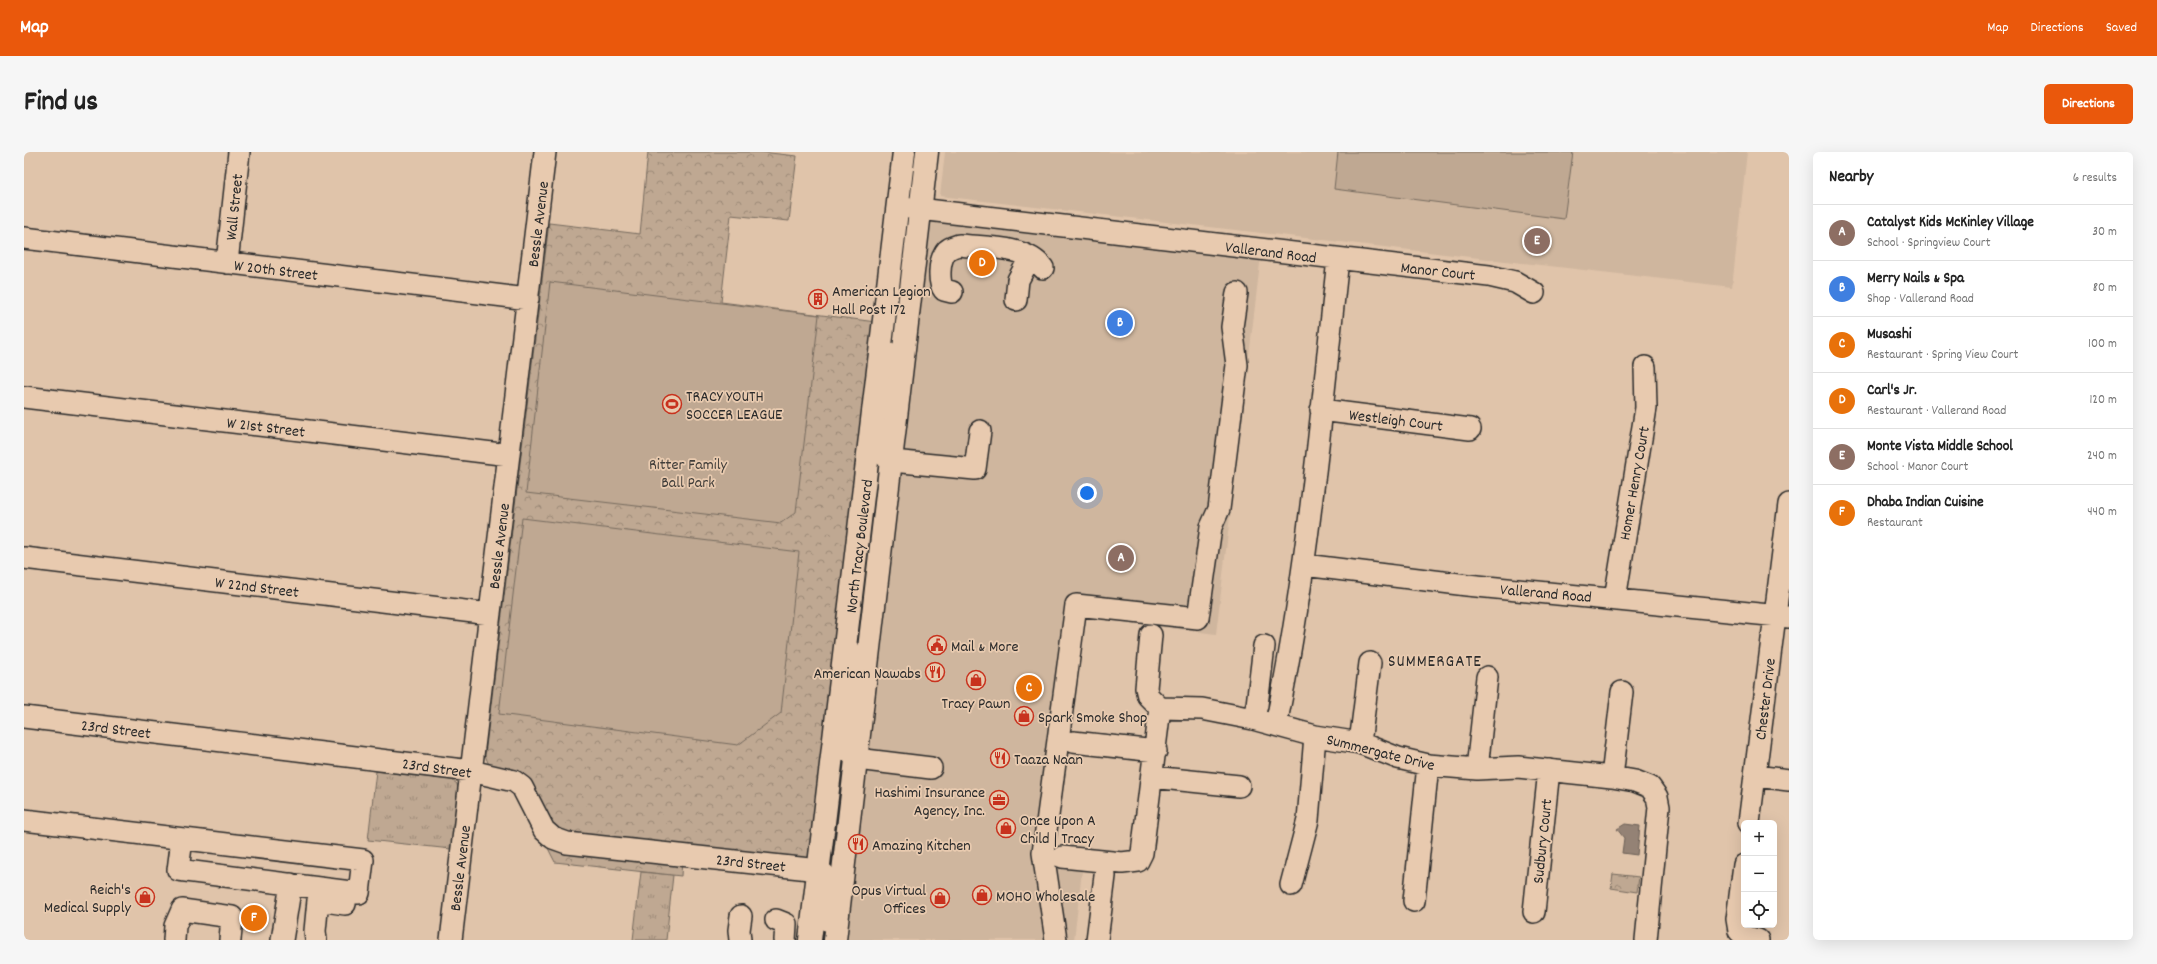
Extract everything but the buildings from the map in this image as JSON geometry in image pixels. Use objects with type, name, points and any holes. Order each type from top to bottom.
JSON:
[{"type":"main road","name":"North Tracy Boulevard","points":[[810,940],[904,152]]},
{"type":"main road","name":"North Tracy Boulevard","points":[[835,940],[927,152]]},
{"type":"street","name":"Wall Street","points":[[227,263],[239,152]]},
{"type":"street","name":"Bessle Avenue","points":[[451,940],[545,152]]},
{"type":"street","name":"Vallerand Road","points":[[898,206],[1338,259],[1304,565],[1292,647],[1276,725]]},
{"type":"street","name":"W 20th Street","points":[[24,238],[528,299]]},
{"type":"street","points":[[952,292],[944,290],[940,283],[942,259],[945,252],[951,247],[958,245],[1021,253],[1032,257],[1034,268],[1018,280],[1016,300]]},
{"type":"street","name":"Manor Court","points":[[1338,259],[1489,276],[1515,282],[1534,293]]},
{"type":"street","points":[[1056,940],[1043,853],[1076,605],[1198,618],[1211,527],[1220,509],[1238,365],[1232,327],[1237,293]]},
{"type":"street","points":[[884,323],[890,357],[882,443],[886,457],[892,461],[975,469],[980,431]]},
{"type":"street","name":"Homer Henry Court","points":[[1615,599],[1646,408],[1645,367]]},
{"type":"street","name":"W 21st Street","points":[[24,397],[509,455]]},
{"type":"street","name":"Westleigh Court","points":[[1321,410],[1470,428]]},
{"type":"street","name":"Chester Drive","points":[[1749,820],[1755,776],[1782,616],[1789,504]]},
{"type":"street","name":"W 22nd Street","points":[[24,558],[490,614]]},
{"type":"street","name":"Vallerand Road","points":[[1304,565],[1467,585],[1782,616]]},
{"type":"street","points":[[847,635],[852,671],[846,745],[852,756],[857,759],[931,768]]},
{"type":"street","points":[[1062,857],[1122,863],[1138,861],[1142,853],[1156,751],[1160,708],[1148,696],[1146,688],[1150,635]]},
{"type":"street","points":[[1253,719],[1257,705],[1264,646]]},
{"type":"street","points":[[1360,744],[1370,663]]},
{"type":"street","points":[[1477,769],[1487,677]]},
{"type":"street","points":[[1612,776],[1622,692]]},
{"type":"street","name":"Summergate Drive","points":[[1160,708],[1202,709],[1253,719],[1315,736],[1360,744],[1398,758],[1428,765],[1477,769],[1518,767],[1612,776],[1635,781],[1650,787],[1657,797],[1659,807],[1646,940]]},
{"type":"street","name":"23rd Street","points":[[24,716],[471,771],[514,781],[522,787],[544,830],[553,838],[567,843],[819,870]]},
{"type":"street","points":[[1291,885],[1308,820],[1315,736]]},
{"type":"street","points":[[1073,742],[1156,751]]},
{"type":"street","points":[[1414,900],[1428,765]]},
{"type":"street","name":"Sudbury Court","points":[[1534,912],[1549,770]]},
{"type":"street","points":[[1755,776],[1789,780]]},
{"type":"street","points":[[1152,777],[1239,786]]},
{"type":"street","points":[[24,820],[182,838],[363,860],[359,893],[178,870],[182,838]]},
{"type":"street","points":[[819,870],[824,873],[829,886],[825,929],[830,940]]},
{"type":"street","points":[[1097,940],[1105,876]]},
{"type":"street","points":[[282,940],[291,884]]},
{"type":"street","points":[[1741,888],[1737,919],[1739,931],[1746,937],[1757,940]]},
{"type":"street","points":[[316,940],[314,931],[318,900],[357,905]]},
{"type":"street","points":[[174,940],[175,926],[182,910],[232,917],[230,940]]},
{"type":"street","points":[[740,940],[739,930],[741,916]]},
{"type":"street","points":[[776,920],[786,924],[785,940]]},
{"type":"shaded area","points":[[945,152],[1747,152],[1732,287],[940,196]]},
{"type":"shaded area","points":[[928,216],[1261,255],[1216,634],[1085,617],[1053,867],[1082,871],[1074,940],[845,940]]},
{"type":"shaded area","points":[[1625,824],[1640,826],[1637,855],[1622,853],[1624,838],[1617,829]]},
{"type":"green space","name":"Ritter Family Ball Park","points":[[648,152],[761,152],[797,156],[789,221],[731,215],[721,302],[876,322],[811,857],[682,859],[681,876],[555,862],[520,797],[491,767],[485,755],[549,223],[640,234]]},
{"type":"green space","points":[[1338,152],[1573,152],[1564,219],[1334,189]]},
{"type":"green space","name":"TRACY YOUTH SOCCER LEAGUE","points":[[550,282],[819,315],[796,512],[781,523],[526,493]]},
{"type":"green space","points":[[522,518],[799,552],[781,713],[738,745],[499,714]]},
{"type":"green space","points":[[376,771],[452,780],[457,784],[458,789],[451,849],[368,840]]},
{"type":"green space","points":[[641,872],[673,875],[666,940],[633,940]]},
{"type":"green space","points":[[1613,874],[1639,877],[1637,892],[1611,888]]},
{"type":"place","name":"Monte Vista Middle School","points":[[1537,241]]},
{"type":"place","name":"Carl's Jr.","points":[[982,263]]},
{"type":"place","name":"American Legion Hall Post 172","points":[[818,299]]},
{"type":"place","name":"Merry Nails & Spa","points":[[1120,323]]},
{"type":"place","name":"TRACY YOUTH SOCCER LEAGUE","points":[[672,404]]},
{"type":"place","name":"Catalyst Kids McKinley Village","points":[[1121,558]]},
{"type":"place","name":"Mail & More","points":[[937,645]]},
{"type":"place","name":"American Nawabs","points":[[935,672]]},
{"type":"place","name":"Tracy Pawn","points":[[976,680]]},
{"type":"place","name":"Musashi","points":[[1029,688]]},
{"type":"place","name":"Spark Smoke Shop","points":[[1024,716]]},
{"type":"place","name":"Taaza Naan","points":[[1000,758]]},
{"type":"place","name":"Hashimi Insurance Agency, Inc.","points":[[999,800]]},
{"type":"place","name":"Once Upon A Child | Tracy","points":[[1006,828]]},
{"type":"place","name":"Amazing Kitchen","points":[[858,844]]},
{"type":"place","name":"MOHO Wholesale","points":[[982,895]]},
{"type":"place","name":"Reich's Medical Supply","points":[[145,897]]},
{"type":"place","name":"Opus Virtual Offices","points":[[940,898]]},
{"type":"place","name":"Dhaba Indian Cuisine","points":[[254,918]]},
{"type":"district","name":"SUMMERGATE","points":[[1435,660]]}]
